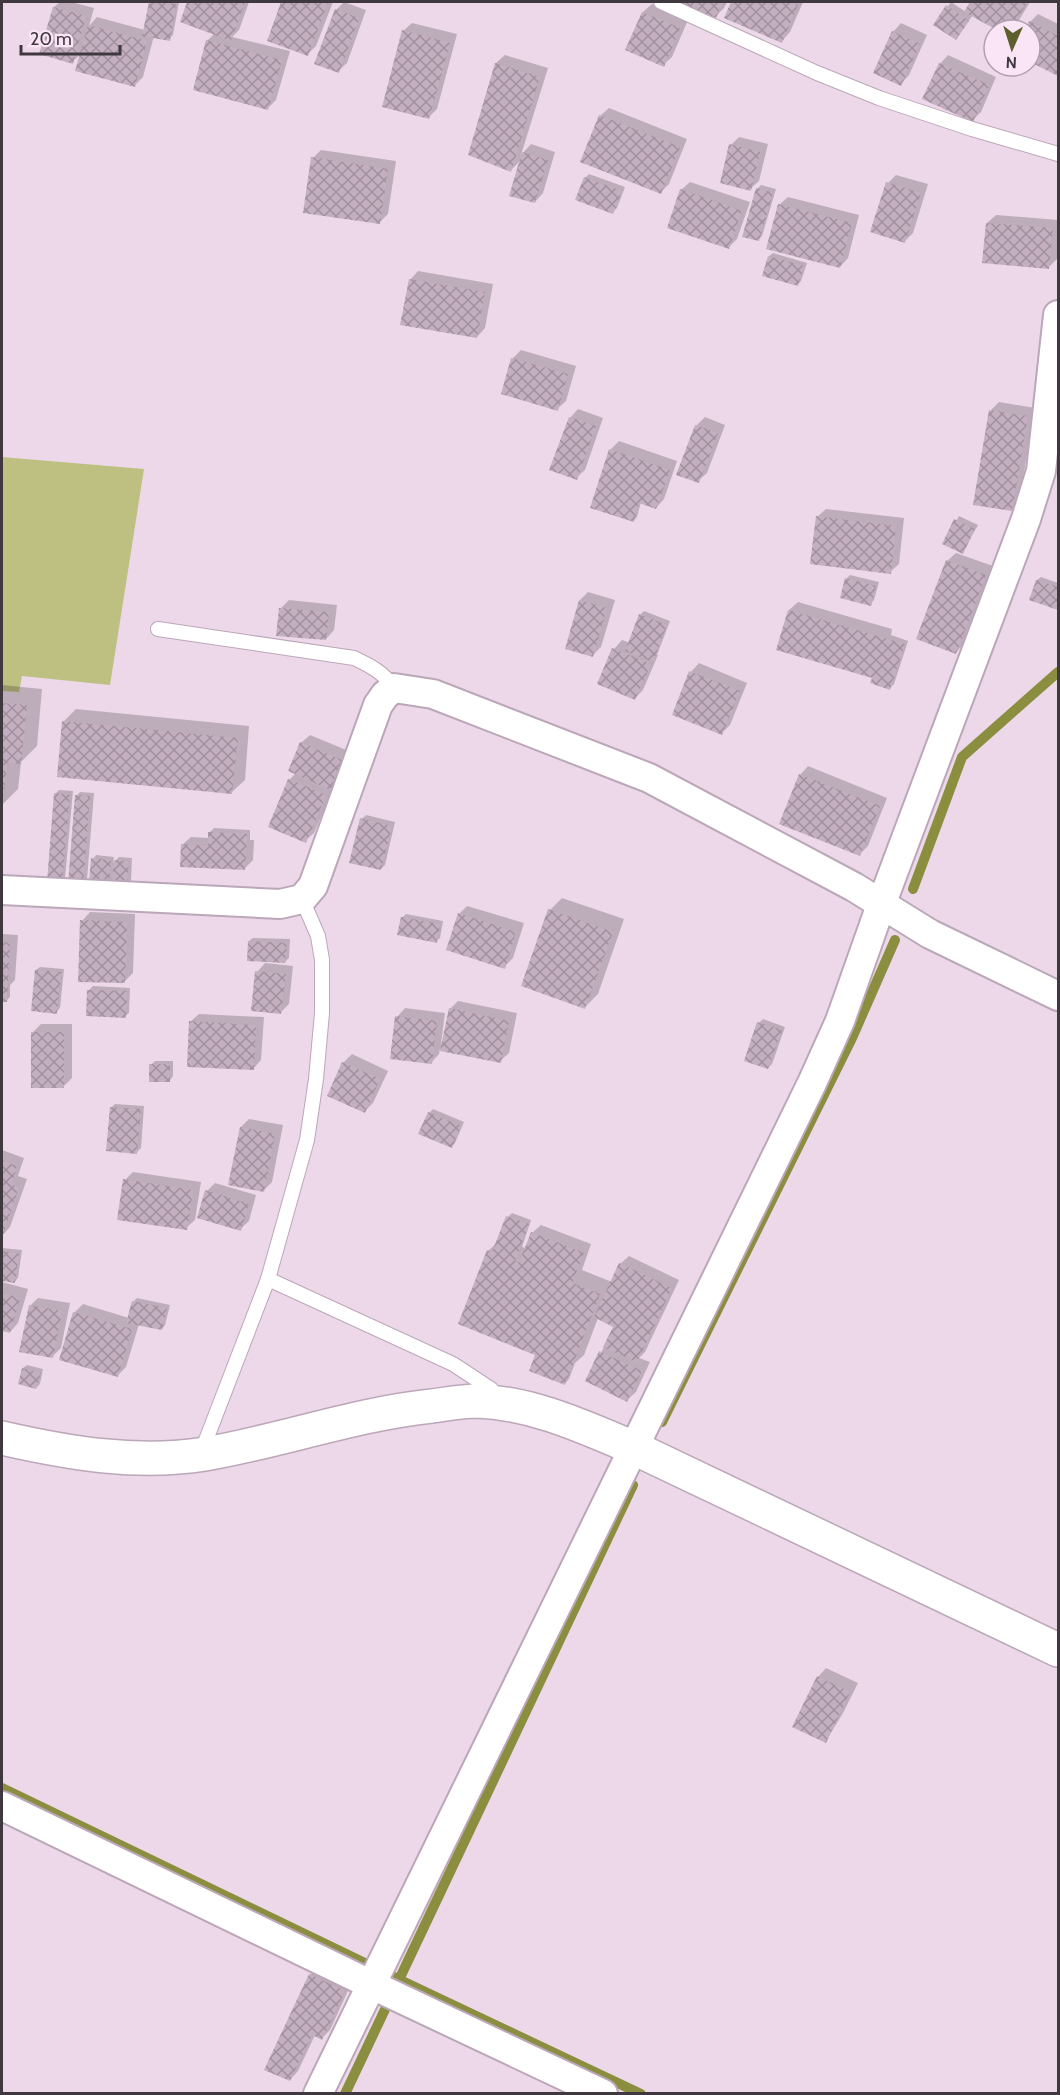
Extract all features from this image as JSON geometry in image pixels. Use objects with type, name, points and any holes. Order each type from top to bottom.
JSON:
[{"type":"street","points":[[318,2094],[812,1083],[840,1021],[881,905],[1026,519],[1041,471],[1055,389],[1059,315]]},
{"type":"street","points":[[2,890],[280,904],[302,899],[313,886],[378,705],[394,688],[433,694],[649,778],[854,887],[930,934],[1059,996]]},
{"type":"street","points":[[2,1438],[45,1448],[131,1459],[204,1454],[404,1409],[476,1401],[530,1409],[576,1423],[634,1448],[1059,1650]]},
{"type":"street","points":[[2,1806],[603,2094]]},
{"type":"lane","points":[[661,2],[838,82],[972,129],[1059,154]]},
{"type":"lane","points":[[158,629],[354,658],[386,676],[394,688]]},
{"type":"lane","points":[[204,1454],[206,1440],[268,1279],[307,1140],[322,1013],[322,960],[318,936],[302,899]]},
{"type":"lane","points":[[268,1279],[453,1364],[491,1389],[502,1404]]},
{"type":"green space","points":[[2,457],[144,469],[110,685],[22,676],[19,692],[2,691]]},
{"type":"building","points":[[149,2],[176,4],[170,41],[142,36]]},
{"type":"building","points":[[187,2],[245,2],[231,41],[180,22]]},
{"type":"building","points":[[281,2],[328,2],[308,56],[267,41]]},
{"type":"building","points":[[675,2],[723,2],[716,18]]},
{"type":"building","points":[[731,2],[788,2],[798,5],[782,43],[724,18]]},
{"type":"building","points":[[970,2],[1027,2],[1018,18],[982,18],[982,22],[964,12]]},
{"type":"building","points":[[946,5],[969,21],[956,40],[933,25]]},
{"type":"building","points":[[53,7],[86,16],[73,64],[39,54]]},
{"type":"building","points":[[335,9],[359,18],[339,73],[314,64]]},
{"type":"building","points":[[642,12],[680,28],[664,67],[625,50]]},
{"type":"building","points":[[88,25],[147,41],[135,87],[75,71]]},
{"type":"building","points":[[1042,28],[1058,36],[1058,76],[1042,68]]},
{"type":"building","points":[[402,30],[450,43],[429,119],[382,107]]},
{"type":"building","points":[[892,31],[920,44],[901,86],[873,73]]},
{"type":"building","points":[[206,40],[282,60],[268,110],[193,90]]},
{"type":"building","points":[[495,63],[540,77],[511,172],[468,155]]},
{"type":"building","points":[[939,63],[989,85],[973,122],[922,99]]},
{"type":"building","points":[[599,115],[680,147],[661,194],[580,162]]},
{"type":"building","points":[[729,144],[760,152],[751,191],[720,183]]},
{"type":"building","points":[[522,152],[548,160],[535,203],[509,196]]},
{"type":"building","points":[[311,157],[388,169],[380,224],[303,213]]},
{"type":"building","points":[[584,177],[622,191],[613,214],[575,200]]},
{"type":"building","points":[[886,182],[921,193],[905,243],[870,232]]},
{"type":"building","points":[[756,188],[773,193],[759,241],[742,237]]},
{"type":"building","points":[[680,189],[742,211],[729,249],[667,228]]},
{"type":"building","points":[[778,204],[852,223],[840,268],[766,249]]},
{"type":"building","points":[[986,223],[1053,228],[1049,269],[982,263]]},
{"type":"building","points":[[768,256],[804,266],[798,286],[762,276]]},
{"type":"building","points":[[409,279],[485,292],[477,338],[400,325]]},
{"type":"building","points":[[511,358],[568,374],[558,411],[501,394]]},
{"type":"building","points":[[989,410],[1028,416],[1012,511],[973,505]]},
{"type":"building","points":[[569,417],[596,426],[577,480],[549,470]]},
{"type":"building","points":[[695,425],[718,433],[699,483],[676,475]]},
{"type":"building","points":[[609,449],[670,470],[656,509],[639,503],[634,522],[590,508]]},
{"type":"building","points":[[816,516],[896,526],[891,574],[810,564]]},
{"type":"building","points":[[954,519],[975,529],[963,554],[942,544]]},
{"type":"building","points":[[946,560],[986,575],[956,654],[916,639]]},
{"type":"building","points":[[845,578],[876,586],[871,606],[840,598]]},
{"type":"building","points":[[1036,580],[1058,587],[1058,610],[1029,600]]},
{"type":"building","points":[[579,600],[607,608],[593,657],[565,649]]},
{"type":"building","points":[[279,608],[329,612],[326,640],[276,636]]},
{"type":"building","points":[[788,610],[905,644],[890,690],[870,683],[872,678],[776,650]]},
{"type":"building","points":[[639,614],[667,625],[653,662],[625,651]]},
{"type":"building","points":[[612,648],[651,664],[635,700],[597,684]]},
{"type":"building","points":[[689,671],[740,691],[722,735],[672,715]]},
{"type":"building","points":[[2,703],[27,705],[21,764],[7,763],[3,801],[2,801]]},
{"type":"building","points":[[62,721],[238,738],[232,794],[57,777]]},
{"type":"building","points":[[300,742],[344,761],[331,790],[288,771]]},
{"type":"building","points":[[799,774],[880,806],[860,856],[779,824]]},
{"type":"building","points":[[288,779],[326,795],[306,843],[268,827]]},
{"type":"building","points":[[54,793],[70,795],[62,884],[47,882]]},
{"type":"building","points":[[75,795],[90,796],[83,885],[68,884]]},
{"type":"building","points":[[360,818],[392,826],[381,870],[349,863]]},
{"type":"building","points":[[208,832],[247,834],[245,870],[180,867],[181,844],[208,846]]},
{"type":"building","points":[[91,858],[111,860],[109,885],[89,883]]},
{"type":"building","points":[[114,860],[129,861],[127,886],[112,885]]},
{"type":"building","points":[[548,909],[613,932],[585,1009],[521,986]]},
{"type":"building","points":[[458,913],[516,932],[505,969],[446,950]]},
{"type":"building","points":[[401,917],[440,924],[437,943],[397,935]]},
{"type":"building","points":[[80,920],[127,922],[125,983],[78,982]]},
{"type":"building","points":[[248,941],[287,943],[285,963],[247,961]]},
{"type":"building","points":[[2,942],[10,943],[7,1002],[2,1002]]},
{"type":"building","points":[[35,970],[61,972],[57,1014],[31,1011]]},
{"type":"building","points":[[255,971],[286,974],[281,1014],[251,1011]]},
{"type":"building","points":[[87,990],[127,991],[126,1018],[86,1016]]},
{"type":"building","points":[[449,1008],[509,1021],[501,1063],[440,1051]]},
{"type":"building","points":[[395,1016],[437,1021],[432,1064],[390,1059]]},
{"type":"building","points":[[189,1021],[256,1025],[254,1070],[187,1067]]},
{"type":"building","points":[[757,1022],[782,1030],[768,1069],[744,1061]]},
{"type":"building","points":[[31,1032],[64,1032],[64,1088],[31,1088]]},
{"type":"building","points":[[342,1062],[380,1079],[365,1113],[327,1096]]},
{"type":"building","points":[[149,1064],[170,1064],[170,1082],[149,1082]]},
{"type":"building","points":[[110,1107],[141,1109],[137,1154],[106,1151]]},
{"type":"building","points":[[428,1112],[461,1126],[452,1148],[418,1134]]},
{"type":"building","points":[[240,1127],[275,1134],[264,1192],[228,1185]]},
{"type":"building","points":[[2,1161],[17,1166],[11,1185],[19,1187],[2,1238]]},
{"type":"building","points":[[123,1179],[193,1190],[187,1230],[117,1220]]},
{"type":"building","points":[[205,1190],[249,1204],[241,1231],[197,1218]]},
{"type":"building","points":[[506,1216],[529,1224],[515,1261],[519,1263],[531,1232],[584,1253],[572,1283],[600,1294],[565,1385],[529,1371],[535,1355],[458,1324],[487,1250],[492,1252]]},
{"type":"building","points":[[2,1251],[19,1254],[15,1283],[2,1281]]},
{"type":"building","points":[[619,1263],[672,1288],[637,1362],[603,1347],[613,1327],[594,1317]]},
{"type":"building","points":[[2,1293],[20,1298],[10,1333],[2,1331]]},
{"type":"building","points":[[132,1301],[167,1308],[162,1330],[126,1323]]},
{"type":"building","points":[[29,1305],[62,1311],[53,1358],[19,1352]]},
{"type":"building","points":[[73,1312],[132,1329],[118,1377],[59,1360]]},
{"type":"building","points":[[599,1351],[642,1371],[627,1402],[585,1381]]},
{"type":"building","points":[[22,1368],[41,1373],[36,1389],[18,1384]]},
{"type":"building","points":[[817,1676],[850,1692],[826,1743],[792,1727]]},
{"type":"building","points":[[309,1974],[345,1991],[322,2040],[312,2035],[290,2081],[264,2070]]},
{"type":"waterway","points":[[913,889],[962,757],[1058,672]]},
{"type":"waterway","points":[[662,1422],[852,1038],[895,940]]},
{"type":"waterway","points":[[345,2094],[633,1485]]},
{"type":"waterway","points":[[2,1788],[641,2094]]}]
